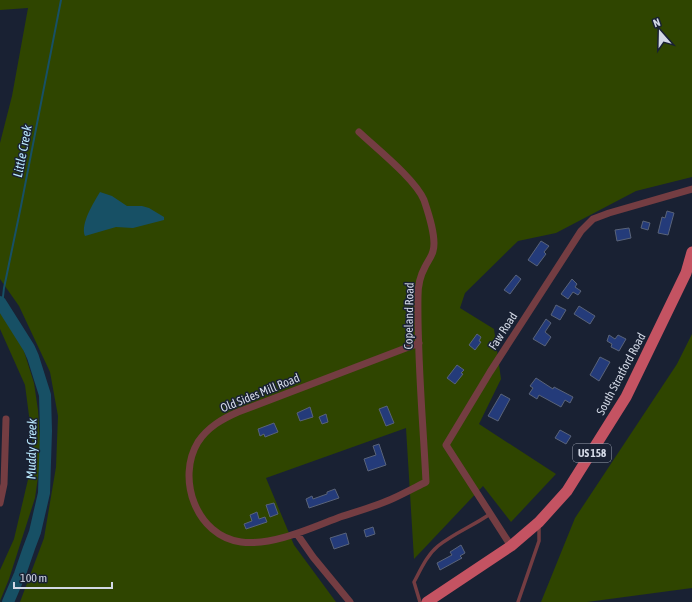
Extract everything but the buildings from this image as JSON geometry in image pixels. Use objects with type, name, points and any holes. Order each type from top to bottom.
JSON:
[{"type":"main road","name":"South Stratford Road","points":[[427,602],[511,546],[539,522],[557,503],[575,480],[626,396],[686,272],[692,252]]},
{"type":"street","name":"Copeland Road","points":[[359,132],[412,183],[420,194],[426,207],[434,243],[432,254],[424,268],[419,285],[419,344],[426,482]]},
{"type":"street","name":"Faw Road","points":[[511,546],[446,445],[490,372],[581,231],[593,219],[692,189]]},
{"type":"street","name":"Old Sides Mill Road","points":[[419,344],[222,419],[212,426],[198,442],[190,463],[188,476],[195,505],[207,523],[223,536],[240,542],[261,542],[297,534],[394,498],[426,482]]},
{"type":"street","points":[[0,503],[4,484],[6,419]]},
{"type":"street","points":[[297,534],[313,557],[350,602]]},
{"type":"lane","points":[[420,602],[414,582],[430,554],[450,537],[490,514]]},
{"type":"lane","points":[[518,602],[539,541],[539,522]]},
{"type":"green space","points":[[0,0],[692,0],[692,177],[636,191],[556,233],[518,241],[465,293],[460,308],[494,329],[501,379],[479,424],[556,474],[511,522],[483,486],[414,559],[406,428],[266,478],[294,545],[336,602],[20,602],[44,538],[56,467],[58,416],[50,372],[19,306],[0,279],[0,143],[12,96],[28,8],[0,10]]},
{"type":"green space","points":[[0,309],[23,348],[34,383],[38,410],[41,456],[35,498],[9,579],[0,601],[0,570],[14,539],[34,454],[25,385],[0,329]]},
{"type":"green space","points":[[692,334],[692,588],[587,602],[541,602],[575,518],[677,364]]},
{"type":"water","points":[[100,192],[112,196],[127,206],[142,206],[149,208],[164,217],[164,220],[133,228],[116,227],[85,236],[84,225],[86,219]]},
{"type":"waterway","name":"Little Creek","points":[[2,305],[4,288],[61,0]]},
{"type":"waterway","name":"Muddy Creek","points":[[0,302],[29,348],[33,357],[45,395],[46,431],[44,493],[35,532],[8,602]]}]
